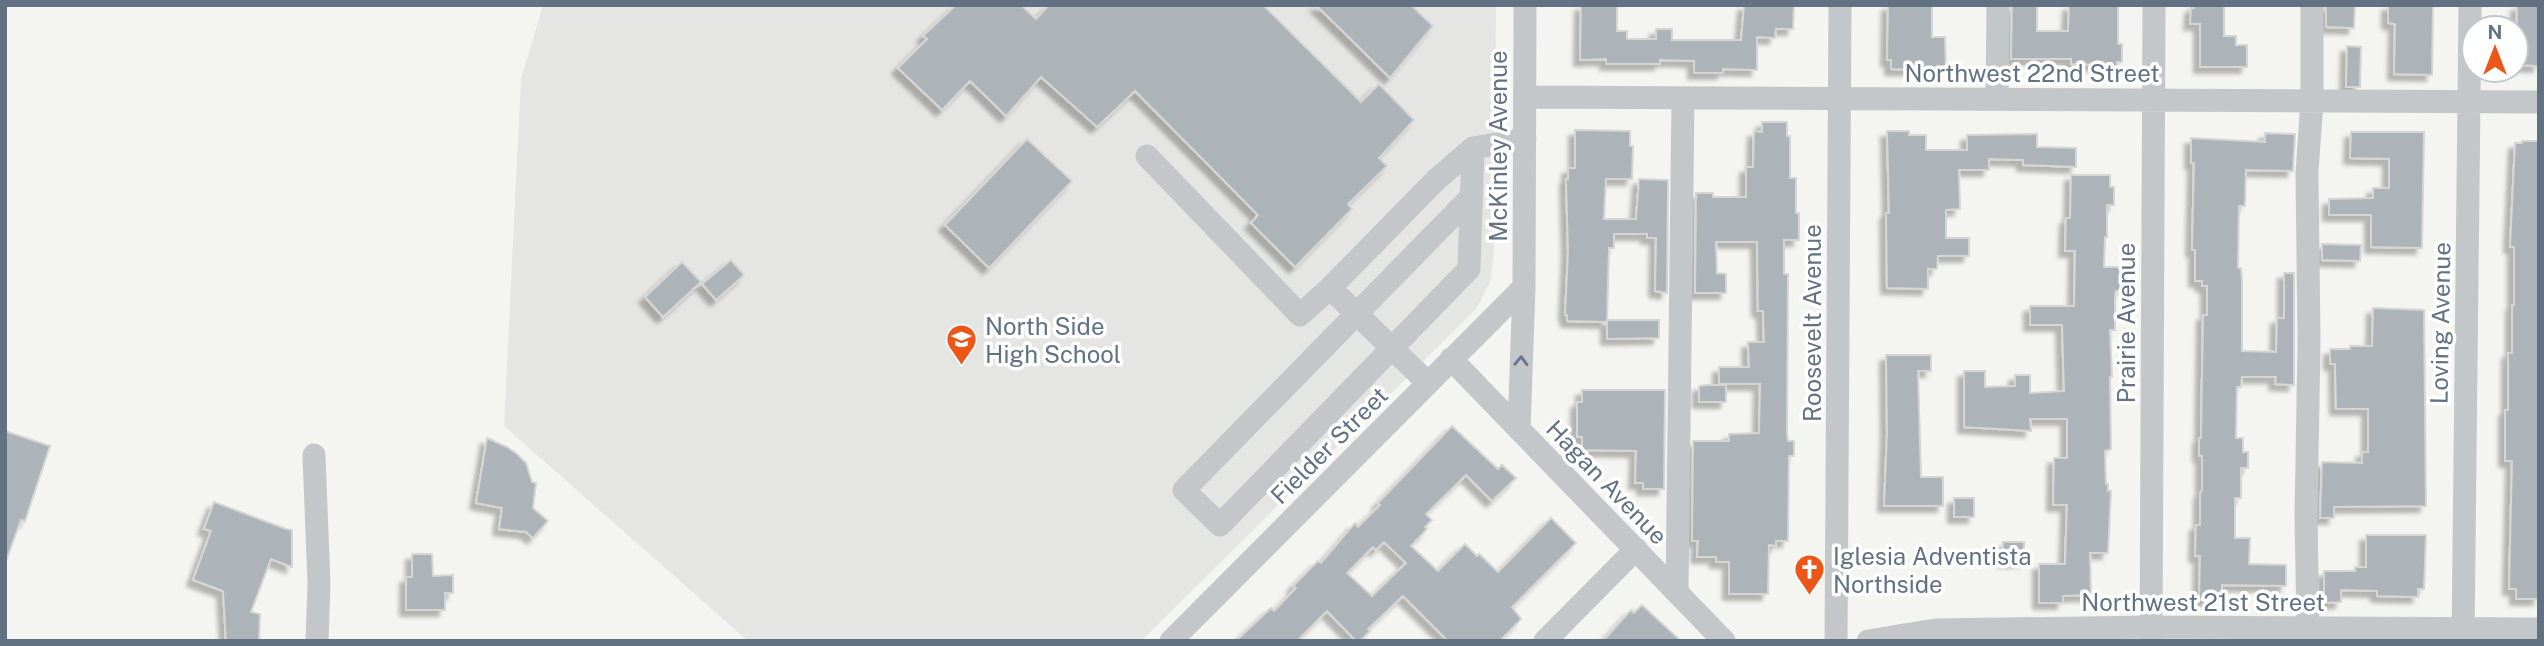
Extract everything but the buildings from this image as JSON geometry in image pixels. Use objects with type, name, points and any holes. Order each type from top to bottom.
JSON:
[{"type":"street","name":"McKinley Avenue","points":[[1519,429],[1524,287],[1525,5]]},
{"type":"street","name":"Roosevelt Avenue","points":[[1836,641],[1840,5]]},
{"type":"street","points":[[1997,99],[1998,5]]},
{"type":"street","name":"Prairie Avenue","points":[[2151,634],[2154,5]]},
{"type":"street","points":[[2308,628],[2307,172],[2312,101],[2312,5]]},
{"type":"street","name":"Loving Avenue","points":[[2463,635],[2470,5]]},
{"type":"street","name":"Northwest 22nd Street","points":[[1525,97],[2539,102]]},
{"type":"street","points":[[1677,592],[1682,98]]},
{"type":"street","points":[[1147,156],[1300,315],[1436,180],[1473,148],[1525,139]]},
{"type":"street","points":[[1471,197],[1184,490],[1220,525],[1469,270],[1473,148]]},
{"type":"street","name":"Fielder Street","points":[[1171,641],[1524,287]]},
{"type":"street","points":[[1330,288],[1427,383]]},
{"type":"street","name":"Hagan Avenue","points":[[1451,359],[1724,641]]},
{"type":"street","points":[[314,456],[319,584],[317,641]]},
{"type":"street","points":[[1545,641],[1636,549]]},
{"type":"street","name":"Northwest 21st Street","points":[[1868,641],[1934,630],[2151,634],[2308,628],[2463,635],[2539,629]]},
{"type":"shaded area","name":"North Side High School","points":[[543,5],[1496,5],[1494,250],[1491,280],[1477,308],[1141,641],[748,641],[504,426],[521,79]]},
{"type":"place","name":"North Side High School","points":[[962,367]]},
{"type":"place","name":"Iglesia Adventista Northside","points":[[1810,597]]}]
